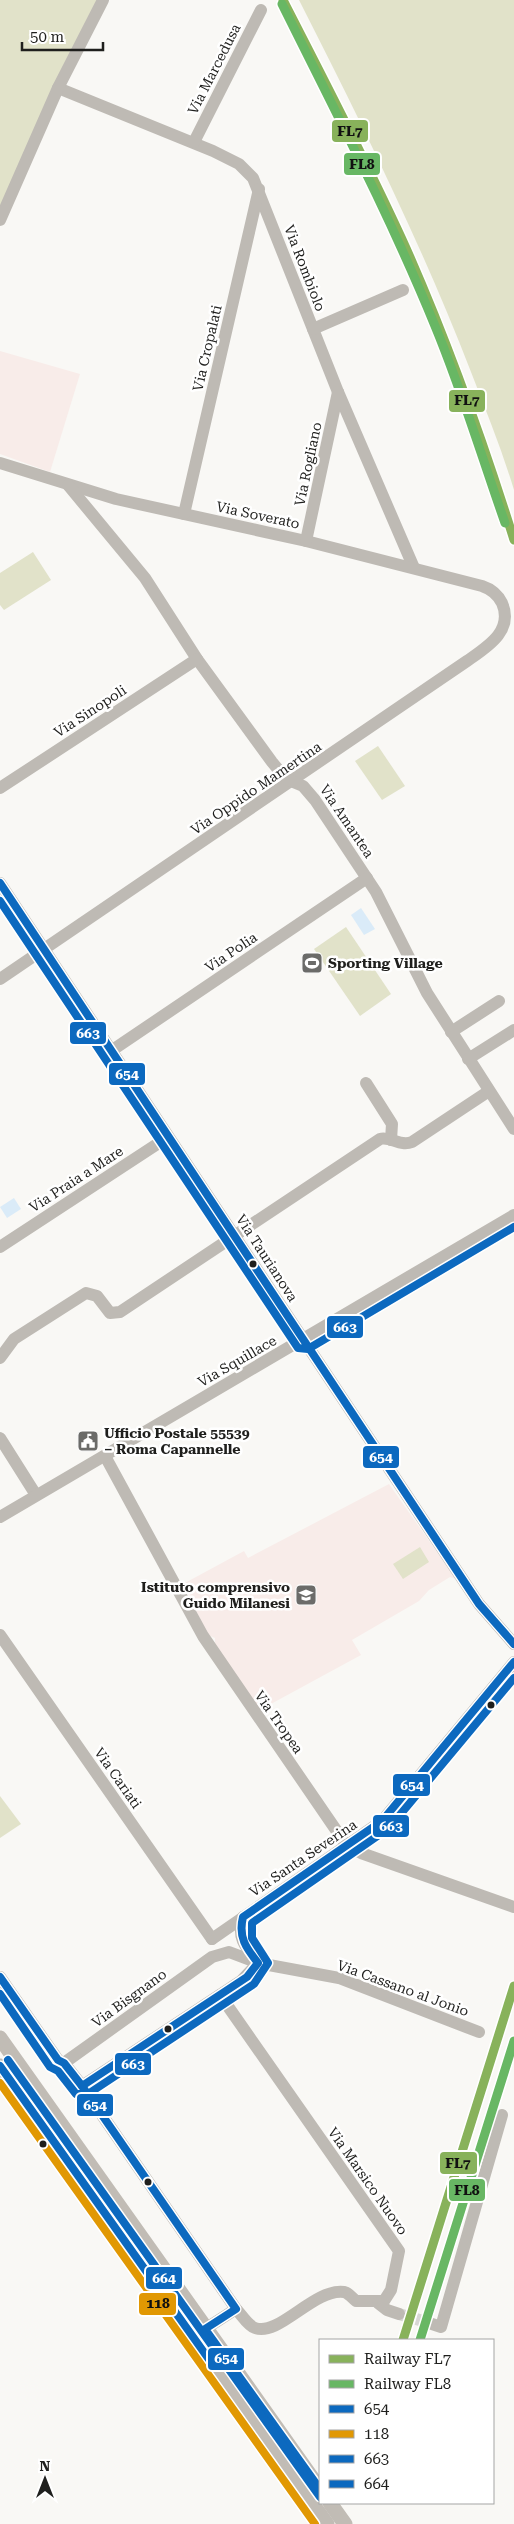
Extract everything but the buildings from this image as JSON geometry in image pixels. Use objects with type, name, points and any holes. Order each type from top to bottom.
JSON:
[{"type":"main road","points":[[0,2038],[319,2489]]},
{"type":"main road","points":[[0,2066],[327,2524]]},
{"type":"main road","points":[[331,2504],[345,2524]]},
{"type":"street","points":[[0,220],[58,88],[103,0]]},
{"type":"street","name":"Via Marcedusa","points":[[194,142],[261,10]]},
{"type":"street","name":"Via Rombiolo","points":[[58,88],[194,142],[244,168],[259,189],[338,392],[414,568]]},
{"type":"street","name":"Via Cropalati","points":[[184,514],[259,189]]},
{"type":"street","points":[[313,329],[403,290]]},
{"type":"street","name":"Via Rogliano","points":[[306,541],[338,392]]},
{"type":"street","name":"Via Soverato","points":[[0,463],[68,485],[184,514],[306,541],[487,588],[499,597],[504,606]]},
{"type":"street","name":"Via Amantea","points":[[68,485],[140,572],[197,659],[266,755],[282,774],[292,782],[307,789],[367,878],[422,984],[514,1129]]},
{"type":"street","name":"Via Oppido Mamertina","points":[[0,979],[292,782],[498,638],[506,624],[504,606]]},
{"type":"street","name":"Via Sinopoli","points":[[0,788],[197,659]]},
{"type":"street","name":"Via Polia","points":[[111,1051],[367,878]]},
{"type":"street","name":"Via Taurianova","points":[[0,883],[479,1604],[514,1644]]},
{"type":"street","points":[[451,1032],[499,1000]]},
{"type":"street","points":[[468,1059],[514,1030]]},
{"type":"street","points":[[366,1083],[391,1122],[391,1140]]},
{"type":"street","points":[[0,1358],[14,1338],[82,1296],[94,1294],[107,1311],[118,1313],[380,1139],[403,1144],[412,1142],[489,1091]]},
{"type":"street","name":"Via Praia a Mare","points":[[0,1247],[168,1137]]},
{"type":"street","name":"Via Squillace","points":[[0,1517],[514,1215]]},
{"type":"street","points":[[0,1438],[36,1495]]},
{"type":"street","name":"Via Tropea","points":[[105,1456],[203,1636],[348,1846]]},
{"type":"street","name":"Via Cariati","points":[[0,1635],[212,1939]]},
{"type":"street","name":"Via Santa Severina","points":[[212,1939],[375,1827],[392,1810],[514,1662]]},
{"type":"street","points":[[348,1846],[361,1853],[514,1907]]},
{"type":"street","points":[[82,2086],[242,1981],[258,1962],[243,1945],[240,1937],[243,1917]]},
{"type":"street","points":[[212,1939],[212,1957]]},
{"type":"street","name":"Via Cassano al Jonio","points":[[212,1957],[229,1952],[258,1962],[338,1978],[479,2032]]},
{"type":"street","name":"Via Bisgnano","points":[[64,2063],[212,1957]]},
{"type":"street","points":[[0,1977],[58,2060],[64,2063],[82,2086],[236,2308],[250,2325],[263,2329],[284,2320],[309,2302],[344,2292],[356,2301],[378,2302],[387,2310],[399,2314]]},
{"type":"street","name":"Via Marsico Nuovo","points":[[220,1996],[399,2251],[390,2293],[385,2300],[378,2302]]},
{"type":"street","points":[[426,2322],[441,2327],[502,2115]]},
{"type":"street","points":[[205,2329],[236,2308]]},
{"type":"shaded area","points":[[0,351],[80,374],[50,472],[0,454]]},
{"type":"shaded area","name":"Istituto comprensivo Guido Milanesi","points":[[389,1484],[456,1579],[450,1577],[429,1590],[419,1601],[352,1640],[361,1655],[258,1711],[215,1646],[215,1638],[208,1635],[183,1584],[244,1551],[248,1558]]},
{"type":"green space","points":[[0,0],[103,0],[0,219]]},
{"type":"green space","points":[[299,0],[514,0],[514,490],[488,416],[432,277],[368,138]]},
{"type":"green space","points":[[33,552],[51,580],[4,610],[0,605],[0,573]]},
{"type":"green space","points":[[378,746],[405,786],[382,800],[355,761]]},
{"type":"green space","points":[[346,927],[391,994],[360,1016],[314,949]]},
{"type":"green space","points":[[420,1547],[429,1562],[403,1579],[393,1564]]},
{"type":"green space","points":[[0,1796],[21,1824],[0,1838]]},
{"type":"water","points":[[361,908],[375,929],[364,935],[351,915]]},
{"type":"water","points":[[14,1198],[21,1209],[7,1218],[0,1207]]},
{"type":"tunnel","points":[[399,2314],[426,2322]]},
{"type":"rail line","name":"FL7","points":[[283,0],[377,185],[406,248],[464,392],[514,540]]},
{"type":"rail line","name":"FL8","points":[[282,4],[362,164],[418,285],[454,375],[505,523]]},
{"type":"rail line","name":"FL7","points":[[403,2339],[514,1986]]},
{"type":"rail line","name":"FL8","points":[[420,2339],[514,2041]]},
{"type":"transit line","name":"654","points":[[0,883],[479,1604],[514,1644]]},
{"type":"transit line","name":"663","points":[[0,901],[298,1348],[308,1349],[514,1227]]},
{"type":"transit line","name":"654","points":[[82,2086],[247,1977],[258,1963],[242,1936],[243,1917],[382,1821],[514,1662]]},
{"type":"transit line","name":"663","points":[[0,1994],[50,2067],[58,2071],[76,2094],[88,2094],[254,1984],[268,1963],[252,1938],[252,1923],[389,1828],[514,1678]]},
{"type":"transit line","name":"654","points":[[0,1977],[58,2060],[64,2063],[82,2086],[236,2309],[205,2329],[319,2488]]},
{"type":"transit line","name":"664","points":[[8,2060],[319,2496]]},
{"type":"transit line","name":"654","points":[[0,2066],[213,2365]]},
{"type":"transit line","name":"118","points":[[0,2083],[315,2524]]},
{"type":"place","name":"Sporting Village","points":[[312,963]]},
{"type":"place","name":"Ufficio Postale 55539 – Roma Capannelle","points":[[88,1441]]},
{"type":"place","name":"Istituto comprensivo Guido Milanesi","points":[[306,1595]]}]
